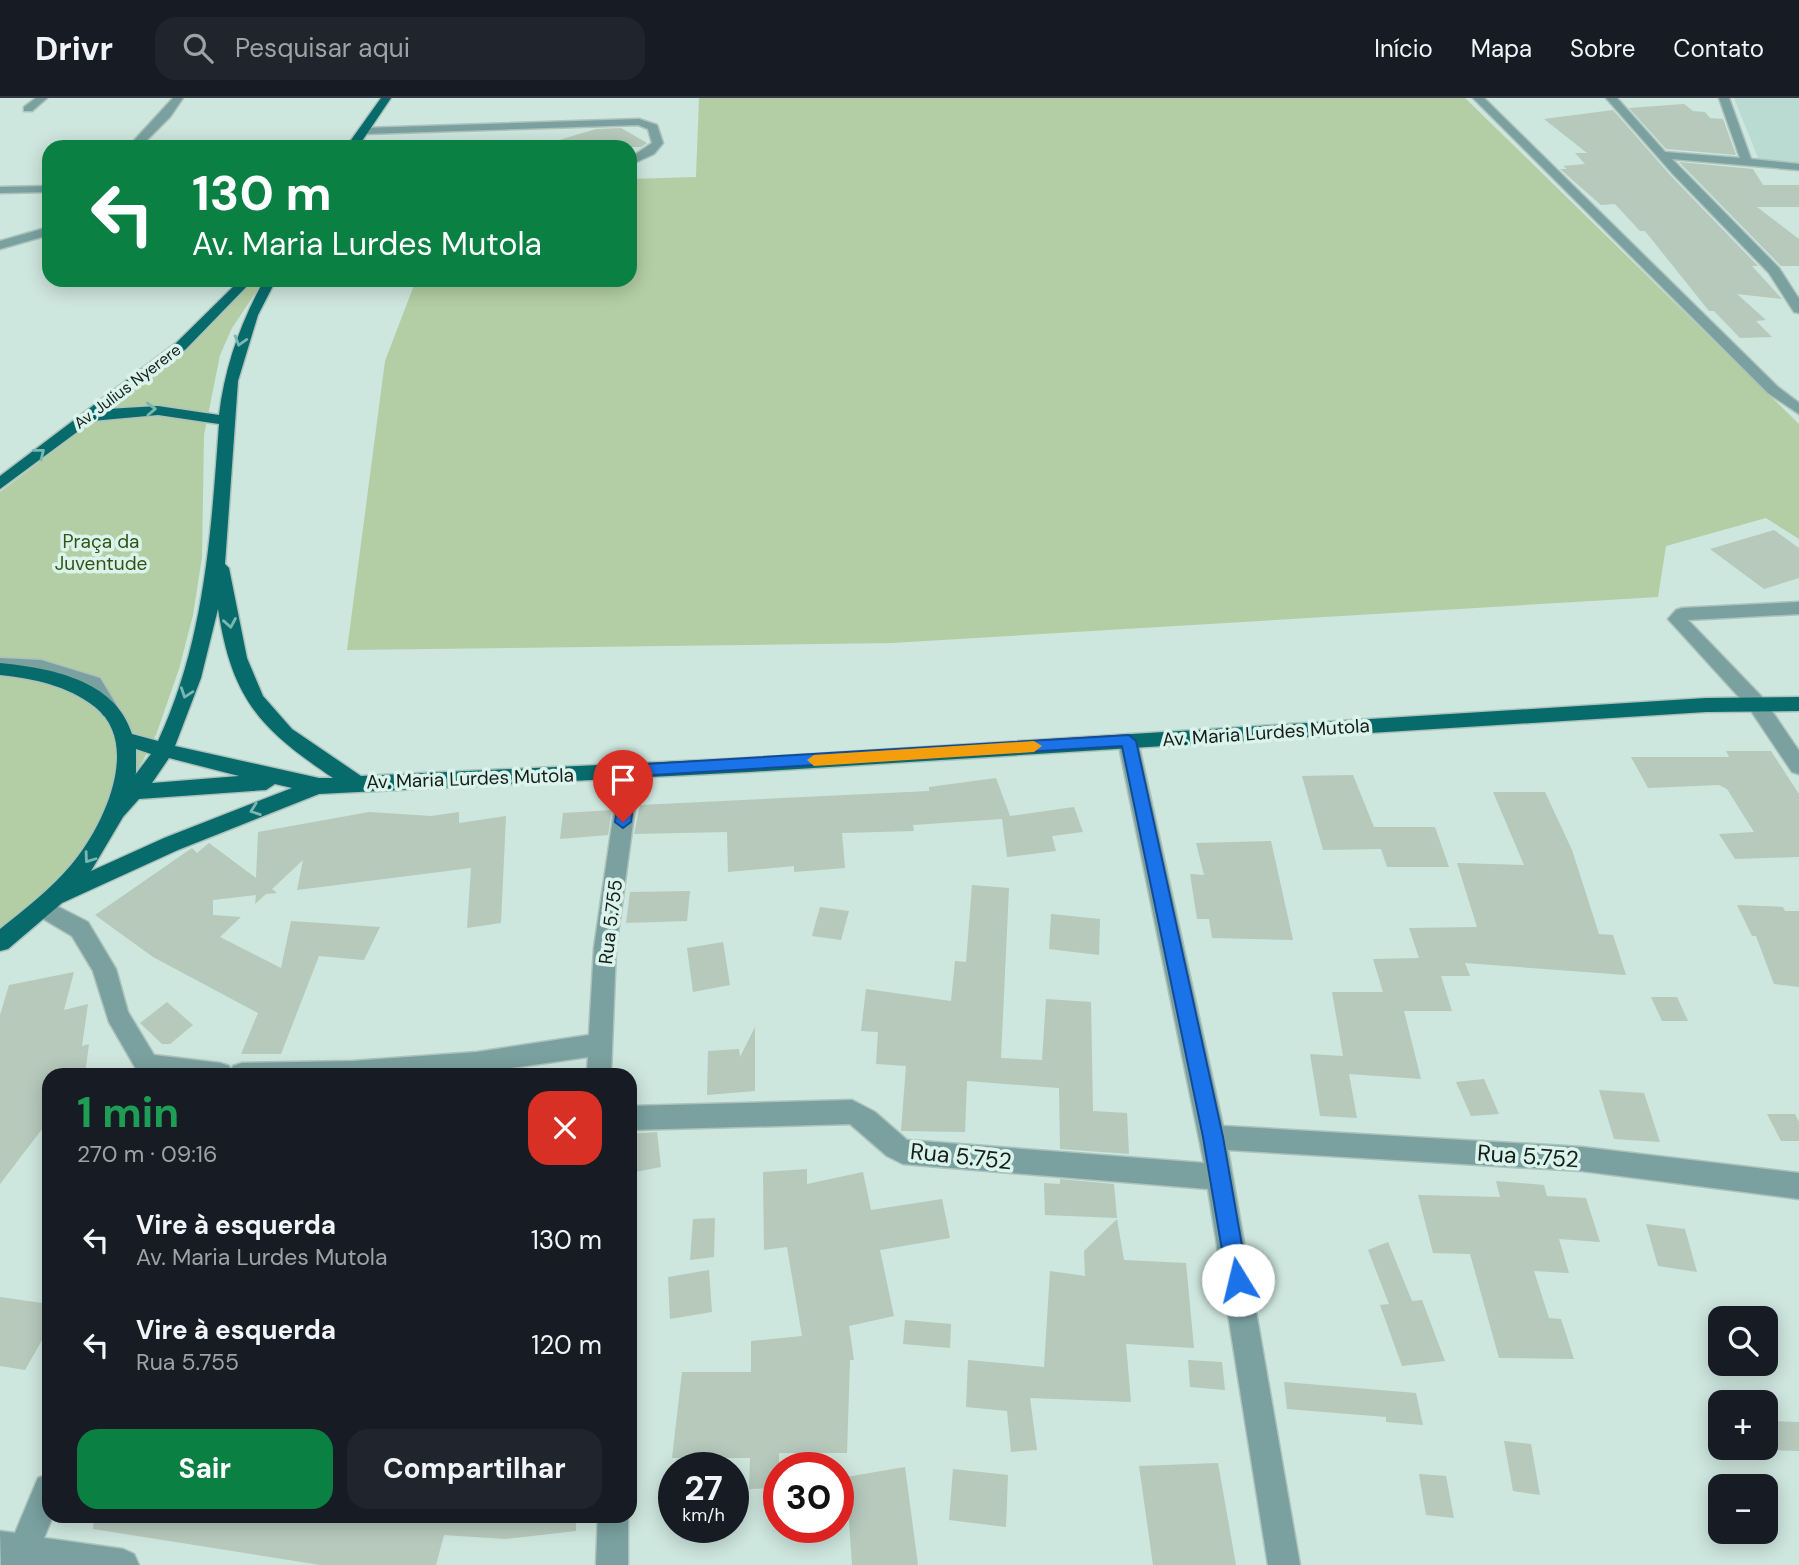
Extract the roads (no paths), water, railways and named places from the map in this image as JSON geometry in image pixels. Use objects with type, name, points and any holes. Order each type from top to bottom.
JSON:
[{"type":"main road","points":[[357,140],[386,98]]},
{"type":"main road","name":"Av. Julius Nyerere","points":[[0,484],[181,346],[240,287]]},
{"type":"main road","points":[[117,811],[164,749],[196,660],[219,547],[229,382],[240,341],[266,287]]},
{"type":"main road","points":[[83,419],[111,413],[172,409],[225,421]]},
{"type":"main road","points":[[219,547],[232,636],[246,687],[264,714],[284,734],[356,783]]},
{"type":"main road","points":[[0,667],[41,674],[81,688],[110,711],[125,739],[128,761],[126,785],[117,811],[102,840],[81,869],[48,903],[0,942]]},
{"type":"main road","points":[[132,792],[1432,710],[1799,701]]},
{"type":"main road","name":"Av. Maria Lurdes Mutola","points":[[319,786],[630,771],[1799,701]]},
{"type":"main road","points":[[125,739],[211,763],[319,786]]},
{"type":"main road","points":[[48,903],[171,844],[319,786]]},
{"type":"street","points":[[28,109],[42,98]]},
{"type":"street","points":[[141,140],[166,115],[178,98]]},
{"type":"street","points":[[1478,98],[1773,390],[1799,410]]},
{"type":"street","points":[[1611,98],[1774,271],[1799,309]]},
{"type":"street","points":[[1724,98],[1747,163]]},
{"type":"street","points":[[364,131],[639,122],[653,127],[657,143],[650,152],[637,158]]},
{"type":"street","points":[[399,130],[408,140]]},
{"type":"street","points":[[1662,155],[1799,167]]},
{"type":"street","points":[[1786,167],[1799,179]]},
{"type":"street","points":[[0,190],[42,189]]},
{"type":"street","points":[[0,244],[42,233]]},
{"type":"street","points":[[1799,608],[1677,616],[1681,624],[1756,703],[1799,767]]},
{"type":"street","points":[[1129,741],[1221,1177],[1284,1565]]},
{"type":"street","name":"Rua 5.755","points":[[599,1068],[605,948],[630,771]]},
{"type":"street","points":[[48,903],[80,929],[104,969],[117,1014],[132,1043],[150,1068]]},
{"type":"street","points":[[408,1068],[477,1063],[599,1044]]},
{"type":"street","name":"Rua 5.752","points":[[637,1118],[852,1112],[862,1116],[891,1145],[902,1152],[1221,1177]]},
{"type":"street","name":"Rua 5.752","points":[[1213,1137],[1581,1159],[1799,1186]]},
{"type":"street","points":[[42,1502],[14,1554],[123,1565]]},
{"type":"street","points":[[612,1565],[614,1523]]},
{"type":"park label","name":"Praça da Juventude","points":[[101,552]]}]
